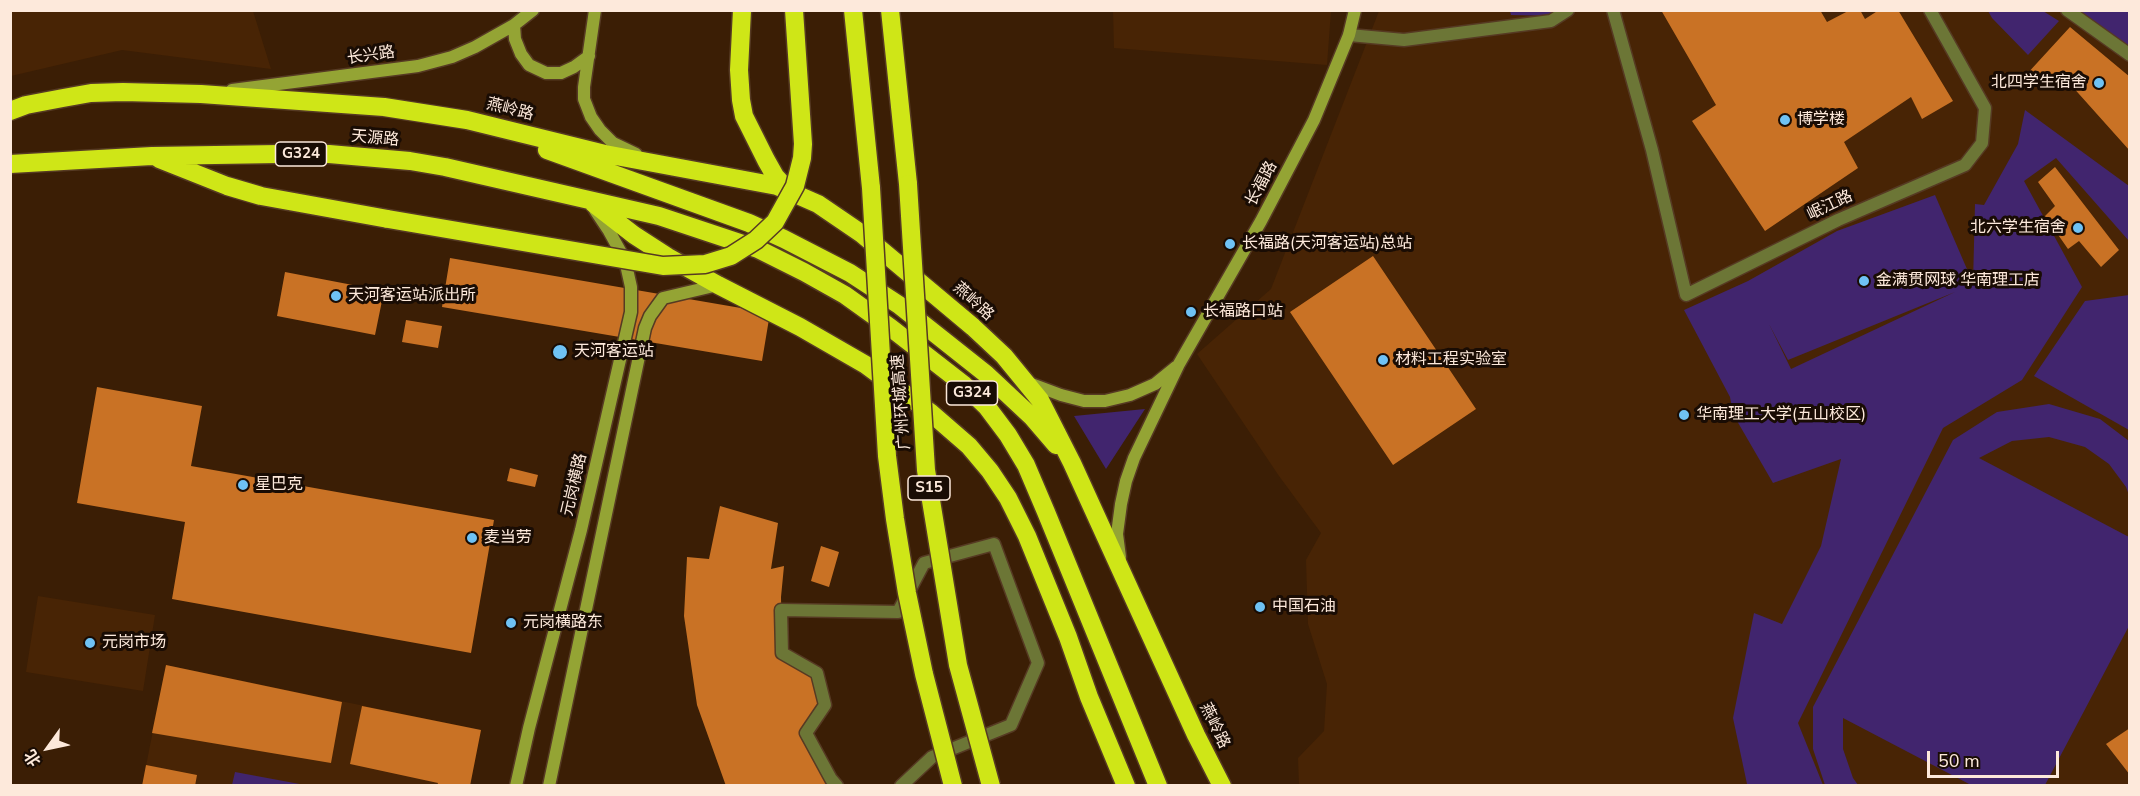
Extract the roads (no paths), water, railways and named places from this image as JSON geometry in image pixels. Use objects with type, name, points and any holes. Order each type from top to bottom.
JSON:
[{"type":"highway","points":[[742,10],[739,70],[744,116],[775,176],[788,189]]},
{"type":"highway","points":[[152,156],[227,186],[261,196],[663,266],[705,264],[731,256],[756,240],[775,222],[795,186],[803,144],[794,10]]},
{"type":"highway","name":"广州环城高速","points":[[853,10],[872,188],[887,456],[907,593],[924,674],[953,786]]},
{"type":"highway","name":"广州环城高速","points":[[890,10],[908,184],[926,470],[958,665],[991,786]]},
{"type":"highway","name":"天源路","points":[[16,107],[91,93],[201,94],[384,107],[467,120]]},
{"type":"highway","points":[[467,120],[749,224],[850,273],[899,305],[986,374],[1032,417],[1072,463]]},
{"type":"highway","name":"燕岭路","points":[[467,120],[605,154],[788,189],[818,204],[871,240],[973,327],[1004,356],[1040,400],[1072,463],[1196,735],[1222,786]]},
{"type":"highway","name":"天源路","points":[[10,165],[152,156],[319,154],[445,167],[588,200]]},
{"type":"highway","name":"G324","points":[[588,200],[634,235],[717,285],[800,327],[866,365],[932,413],[969,446],[990,471],[1008,498],[1040,566],[1089,698],[1126,786]]},
{"type":"highway","name":"G324","points":[[588,200],[659,216],[716,234],[758,249],[804,272],[845,295],[891,328],[963,384],[987,407],[1008,435],[1026,465],[1158,786]]},
{"type":"street","name":"长兴路","points":[[201,94],[418,66],[452,57],[475,47],[514,25],[532,10]]},
{"type":"street","points":[[595,10],[584,99],[591,117],[613,143],[627,151],[677,169]]},
{"type":"street","name":"长福路","points":[[1122,571],[1117,534],[1126,481],[1134,458],[1179,364],[1261,221],[1300,147],[1329,88],[1350,35],[1355,10]]},
{"type":"street","points":[[1350,35],[1404,40],[1551,21],[1568,10]]},
{"type":"street","name":"岷江路","points":[[1613,10],[1652,150],[1686,295],[1838,220],[1965,165],[1982,143],[1985,108],[1930,10]]},
{"type":"street","points":[[2067,10],[2130,55]]},
{"type":"street","points":[[514,25],[515,39],[521,54],[529,65],[546,74],[561,73],[574,68],[589,56]]},
{"type":"street","name":"元岗横路","points":[[516,786],[586,511],[628,327],[631,300],[630,274],[609,231],[588,200]]},
{"type":"street","points":[[549,786],[645,328],[650,316],[663,298],[717,285]]},
{"type":"street","points":[[628,327],[645,328]]},
{"type":"street","name":"长福路","points":[[1027,382],[1084,401],[1105,402],[1130,395],[1155,384],[1179,364]]},
{"type":"street","points":[[837,786],[806,733],[825,705],[817,673],[783,653],[781,610],[898,612],[924,563],[994,544],[1038,663],[1011,725],[932,757],[901,786]]},
{"type":"place","name":"北四学生宿舍","points":[[2099,83]]},
{"type":"place","name":"博学楼","points":[[1785,120]]},
{"type":"place","name":"北六学生宿舍","points":[[2078,228]]},
{"type":"place","name":"长福路(天河客运站)总站","points":[[1230,244]]},
{"type":"place","name":"金满贯网球 华南理工店","points":[[1864,281]]},
{"type":"place","name":"天河客运站派出所","points":[[336,296]]},
{"type":"place","name":"长福路口站","points":[[1191,312]]},
{"type":"place","name":"天河客运站","points":[[560,352]]},
{"type":"place","name":"材料工程实验室","points":[[1383,360]]},
{"type":"place","name":"华南理工大学(五山校区)","points":[[1684,415]]},
{"type":"place","name":"星巴克","points":[[243,485]]},
{"type":"place","name":"麦当劳","points":[[472,538]]},
{"type":"place","name":"中国石油","points":[[1260,607]]},
{"type":"place","name":"元岗横路东","points":[[511,623]]},
{"type":"place","name":"元岗市场","points":[[90,643]]}]
